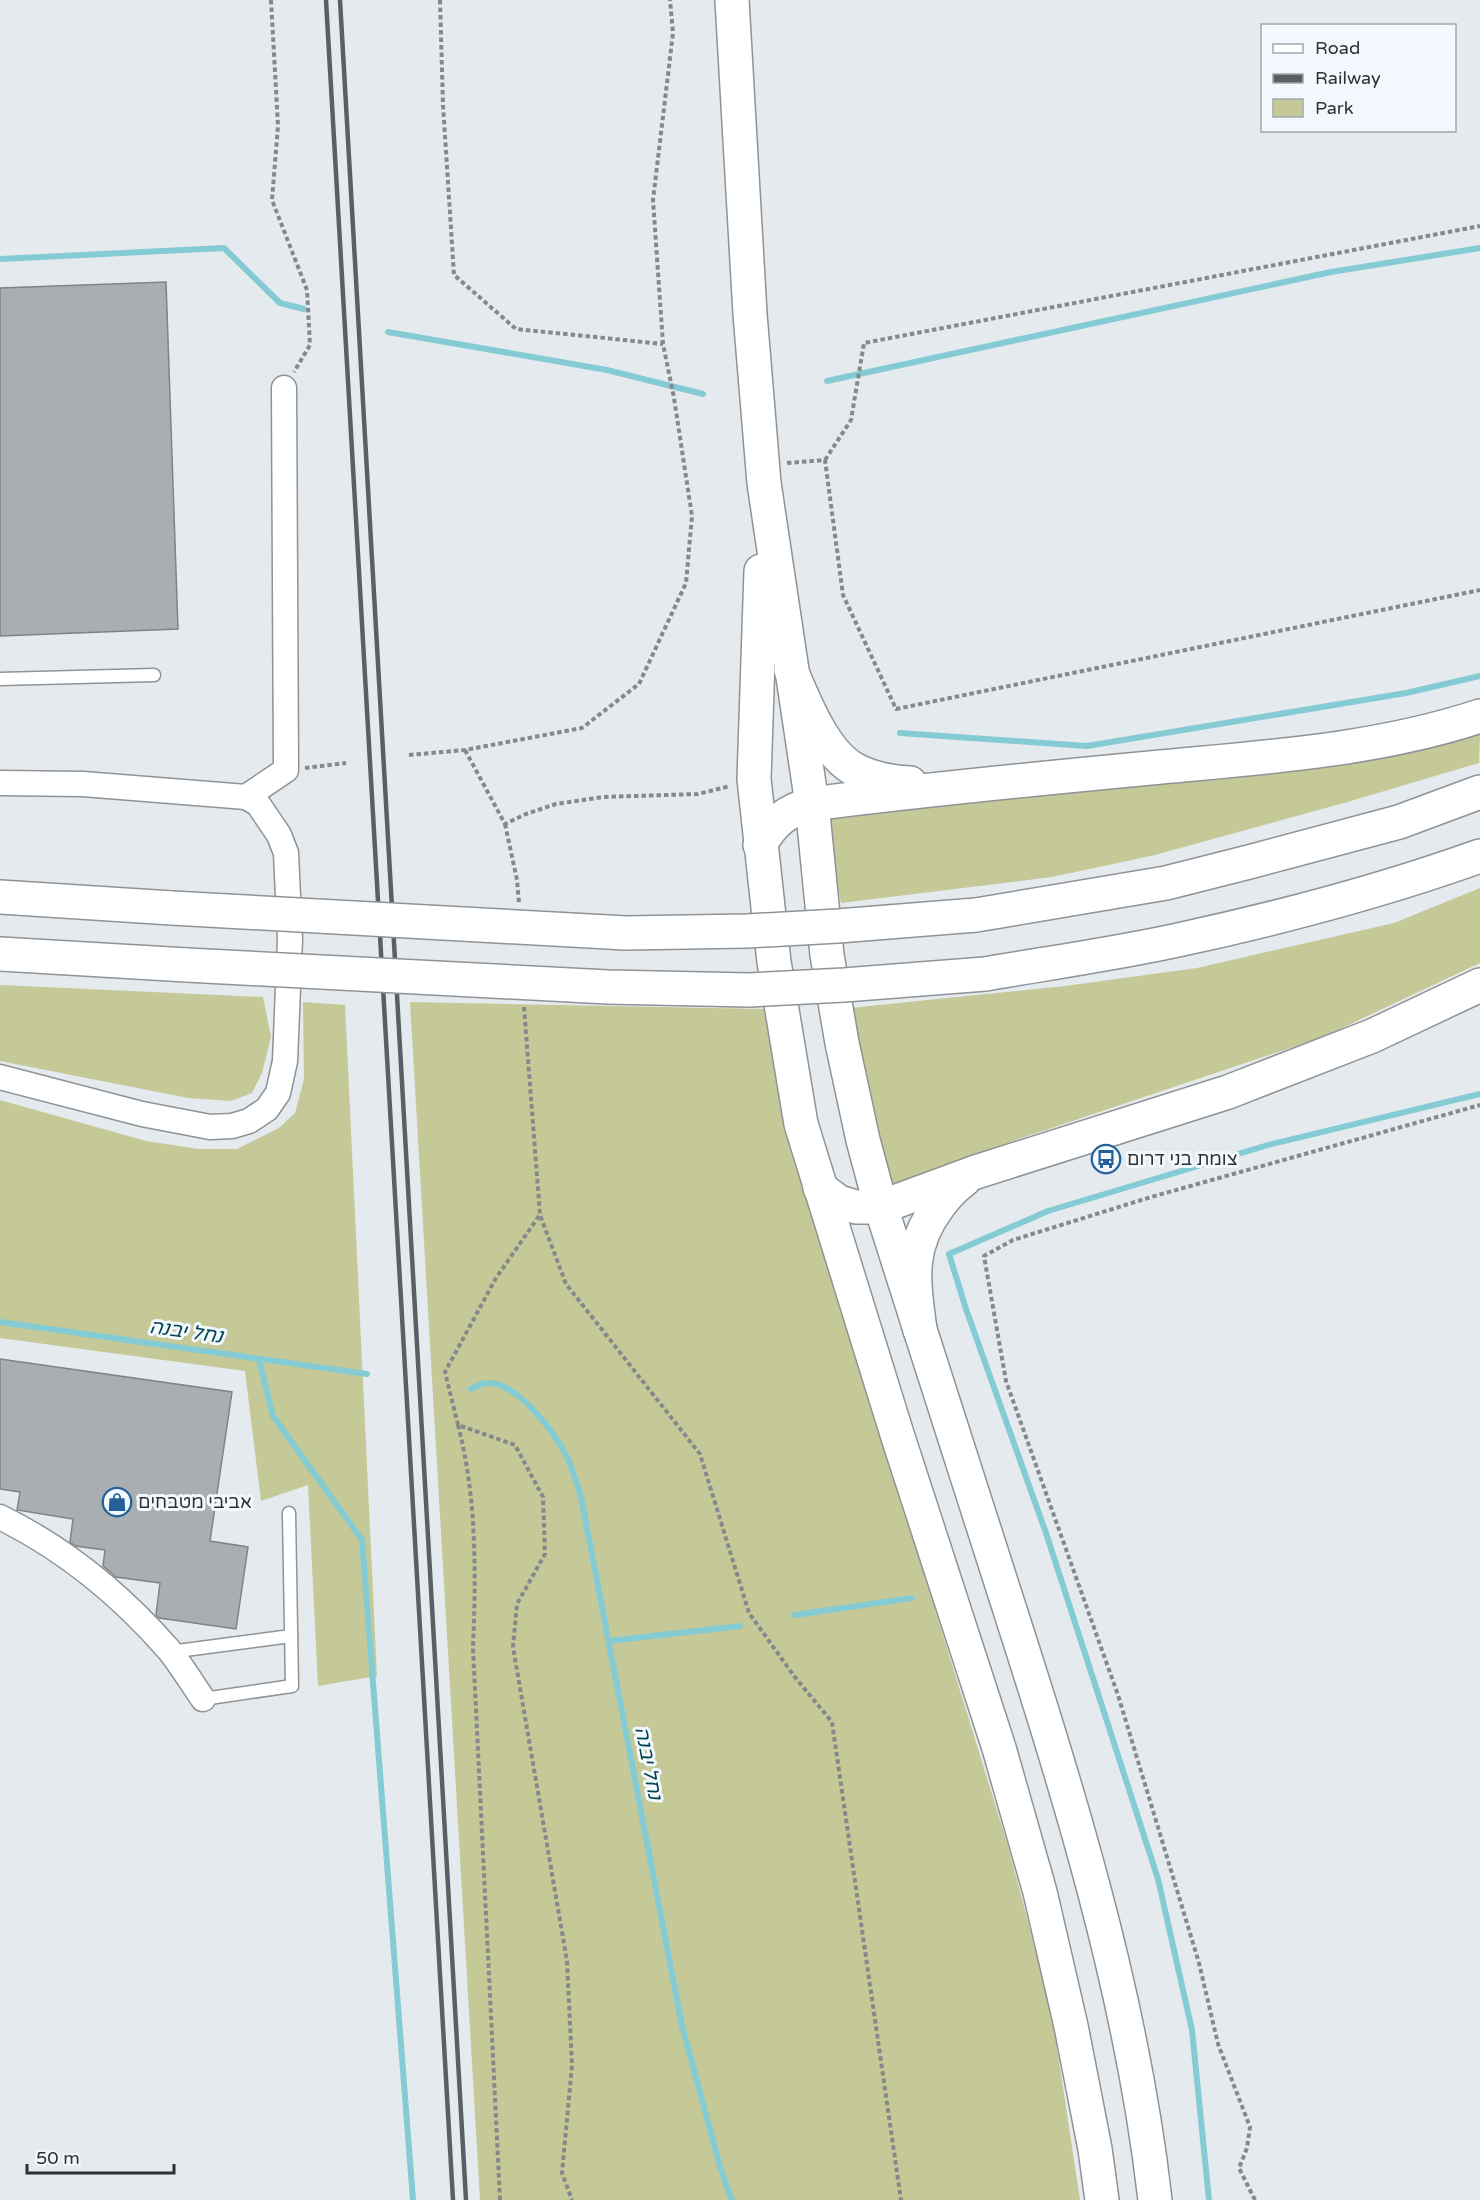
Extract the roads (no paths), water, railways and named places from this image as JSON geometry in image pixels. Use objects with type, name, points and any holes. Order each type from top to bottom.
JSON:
[{"type":"highway","points":[[732,0],[750,314],[764,474],[812,804],[827,955],[842,1043],[880,1207],[1050,1732],[1092,1878],[1126,2026],[1148,2140],[1155,2200]]},
{"type":"highway","points":[[764,474],[754,779],[774,962],[801,1124],[897,1434],[999,1748],[1040,1892],[1071,2026],[1095,2149],[1102,2200]]},
{"type":"highway","points":[[791,670],[822,734],[836,754],[852,768],[870,776],[899,782],[948,787]]},
{"type":"highway","points":[[760,845],[769,828],[797,807],[812,804],[948,787],[1310,751],[1381,740],[1480,716]]},
{"type":"highway","points":[[0,897],[626,933],[759,931],[976,915],[1166,883],[1399,822],[1480,792]]},
{"type":"highway","points":[[0,954],[608,987],[749,990],[844,986],[985,974],[1178,940],[1359,895],[1480,856]]},
{"type":"highway","points":[[0,891],[70,901]]},
{"type":"highway","points":[[820,1188],[838,1202],[856,1207],[880,1207],[976,1172],[1228,1092],[1372,1036],[1480,985]]},
{"type":"highway","points":[[920,1330],[914,1267],[917,1246],[925,1226],[949,1193],[976,1172]]},
{"type":"street","points":[[246,797],[286,770],[284,388]]},
{"type":"street","points":[[0,783],[83,784],[246,797],[258,804],[279,835],[286,853],[290,939],[285,1061],[278,1093],[267,1109],[249,1121],[232,1126],[210,1127],[142,1114],[0,1077]]},
{"type":"street","points":[[0,1517],[31,1532],[86,1571],[130,1609],[170,1652],[203,1699]]},
{"type":"lane","points":[[0,679],[154,675]]},
{"type":"lane","points":[[203,1699],[292,1686],[289,1513]]},
{"type":"lane","points":[[170,1652],[291,1636]]},
{"type":"waterway","points":[[0,259],[224,248],[280,303],[304,309]]},
{"type":"waterway","points":[[827,381],[1331,272],[1480,248]]},
{"type":"waterway","points":[[388,332],[607,370],[703,394]]},
{"type":"waterway","points":[[900,733],[1087,746],[1406,693],[1480,676]]},
{"type":"waterway","points":[[1209,2200],[1192,2030],[1158,1879],[1046,1533],[966,1309],[949,1254],[1048,1211],[1268,1145],[1480,1094]]},
{"type":"waterway","name":"נחל יבנה","points":[[0,1322],[367,1374]]},
{"type":"waterway","points":[[259,1360],[273,1416],[362,1540],[413,2200]]},
{"type":"waterway","name":"נחל יבנה","points":[[471,1389],[486,1383],[500,1385],[523,1400],[554,1435],[569,1462],[581,1497],[682,2026],[721,2170],[732,2200]]},
{"type":"waterway","points":[[794,1615],[912,1598]]},
{"type":"waterway","points":[[609,1641],[740,1626]]},
{"type":"railway","points":[[326,0],[453,2200]]},
{"type":"railway","points":[[340,0],[466,2200]]},
{"type":"place","name":"צומת בני דרום","points":[[1106,1159]]},
{"type":"place","name":"אביבי מטבחים","points":[[117,1502]]}]
